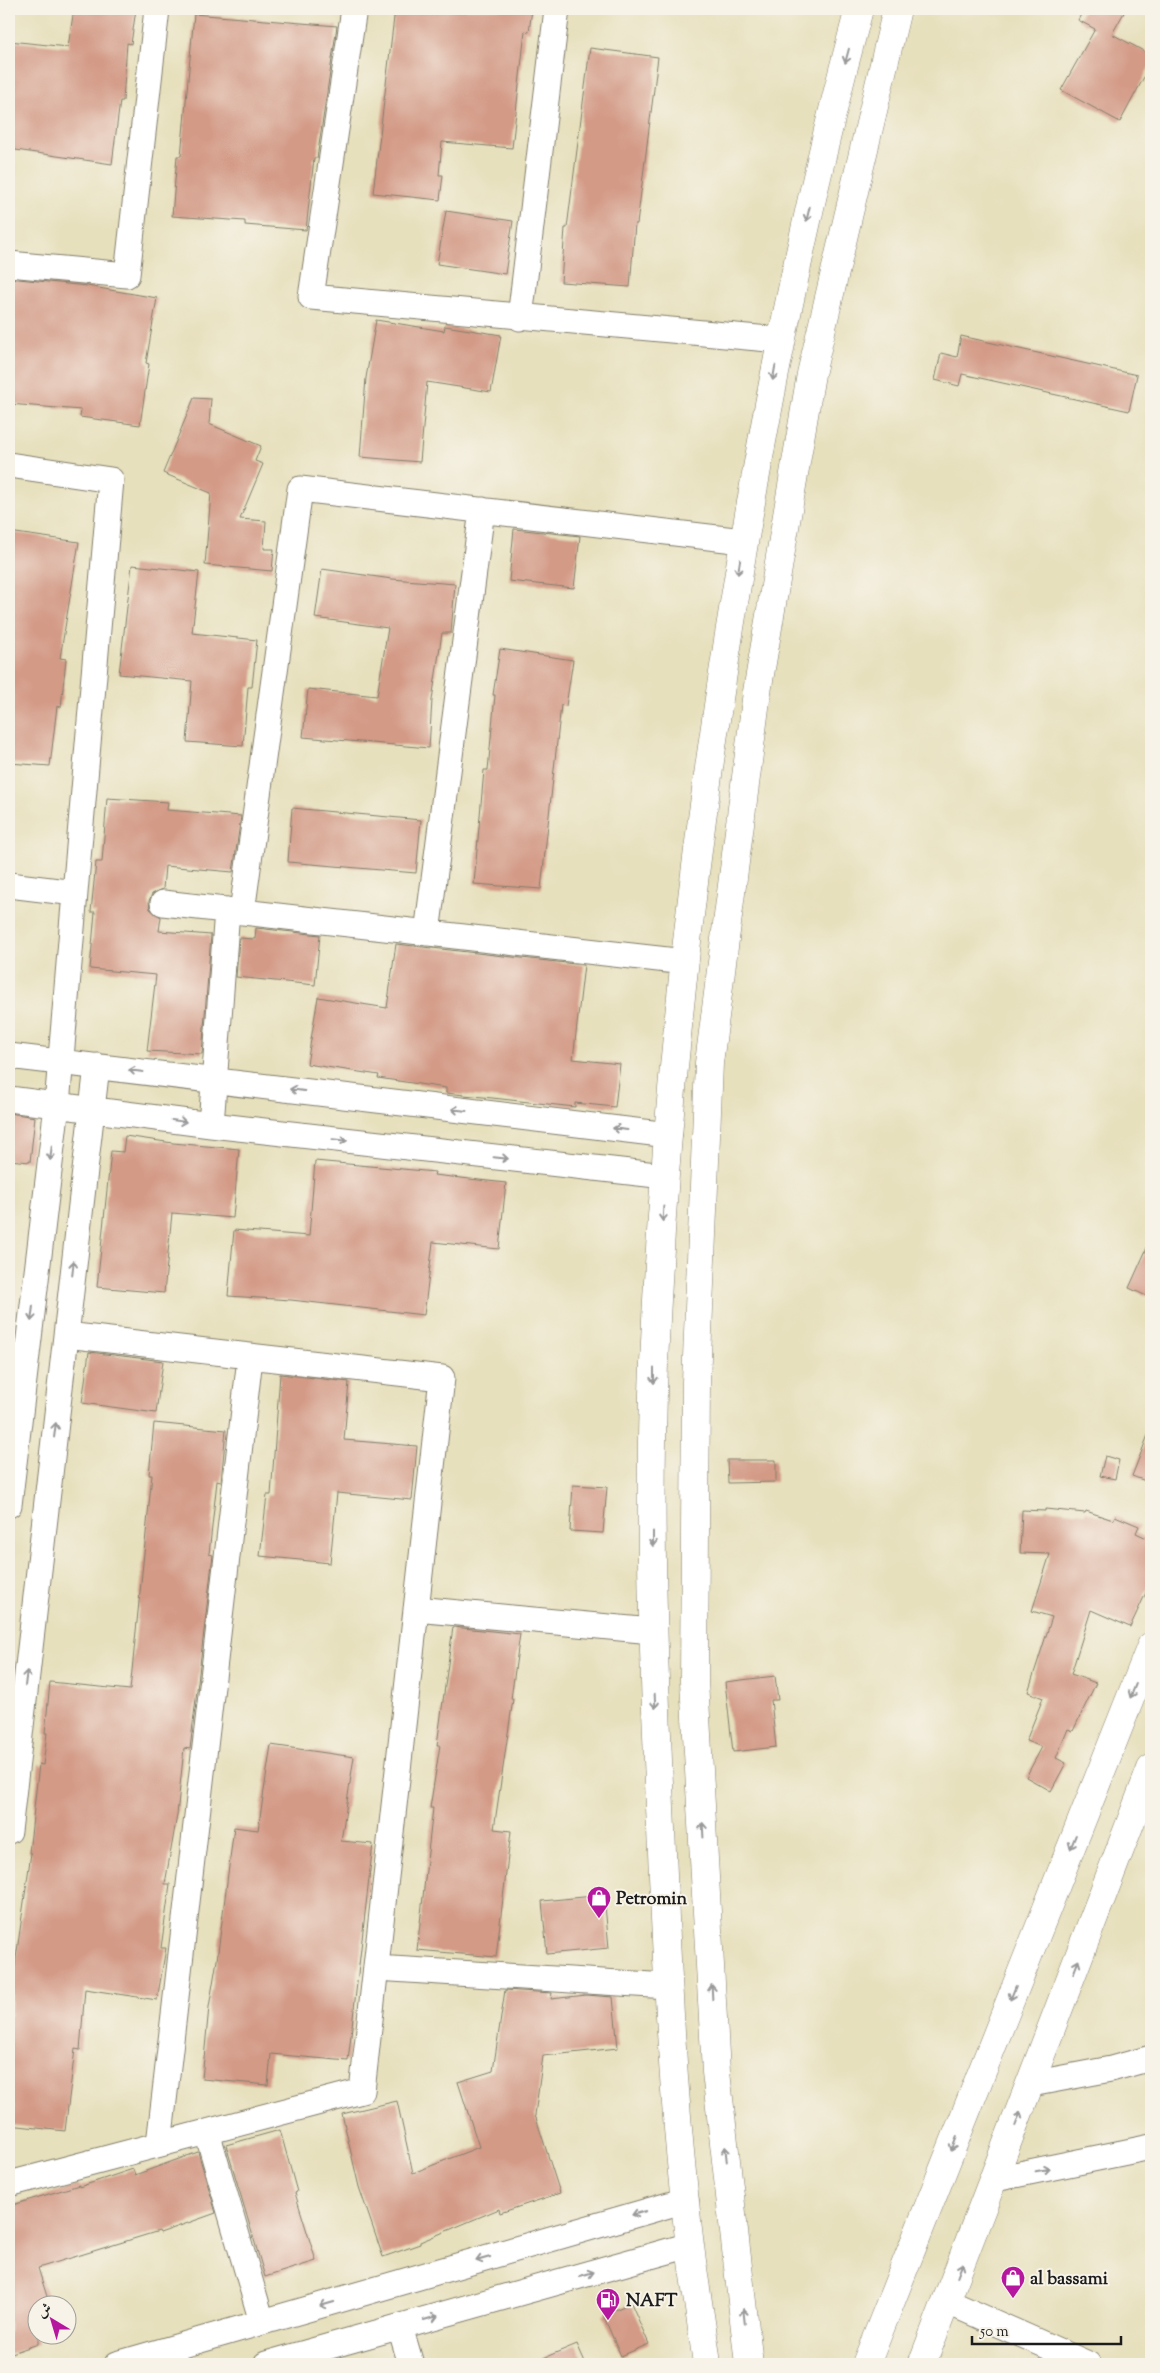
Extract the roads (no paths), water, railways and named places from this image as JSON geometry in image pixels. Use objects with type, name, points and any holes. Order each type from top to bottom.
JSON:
[{"type":"main road","points":[[707,2364],[690,2245],[668,1986],[652,1631],[654,1366],[665,1176],[685,962],[707,768],[743,541],[780,340],[832,108],[859,9]]},
{"type":"main road","points":[[749,2364],[716,2072],[694,1681],[696,1382],[709,1063],[757,692],[812,374],[897,9]]},
{"type":"main road","points":[[866,2364],[1151,1646]]},
{"type":"main road","points":[[922,2364],[948,2302],[1151,1770]]},
{"type":"street","points":[[9,264],[127,275],[157,9]]},
{"type":"street","points":[[354,9],[311,297],[520,318],[780,340]]},
{"type":"street","points":[[520,318],[557,9]]},
{"type":"street","points":[[9,465],[112,480],[57,1105],[12,1457],[9,1495],[47,1496]]},
{"type":"street","points":[[211,1125],[214,1080],[234,911],[300,489],[743,541]]},
{"type":"street","points":[[427,933],[482,510]]},
{"type":"street","points":[[9,885],[75,893]]},
{"type":"street","points":[[163,903],[685,962]]},
{"type":"street","points":[[9,1056],[668,1135]]},
{"type":"street","points":[[9,1831],[97,1066]]},
{"type":"street","points":[[9,1099],[91,1108],[211,1125],[665,1176]]},
{"type":"street","points":[[9,2184],[362,2092],[442,1378],[66,1336]]},
{"type":"street","points":[[159,2144],[250,1358]]},
{"type":"street","points":[[12,1457],[51,1463]]},
{"type":"street","points":[[416,1610],[652,1631]]},
{"type":"street","points":[[376,1968],[668,1986]]},
{"type":"street","points":[[1031,2084],[1111,2069],[1151,2058]]},
{"type":"street","points":[[207,2132],[262,2322]]},
{"type":"street","points":[[995,2179],[1151,2147]]},
{"type":"street","points":[[117,2364],[686,2200]]},
{"type":"street","points":[[266,2364],[690,2245]]},
{"type":"street","points":[[948,2302],[1088,2364]]},
{"type":"street","points":[[400,2327],[411,2364]]},
{"type":"place","name":"Petromin","points":[[599,1919]]},
{"type":"place","name":"al bassami","points":[[1013,2299]]},
{"type":"place","name":"NAFT","points":[[608,2321]]}]
